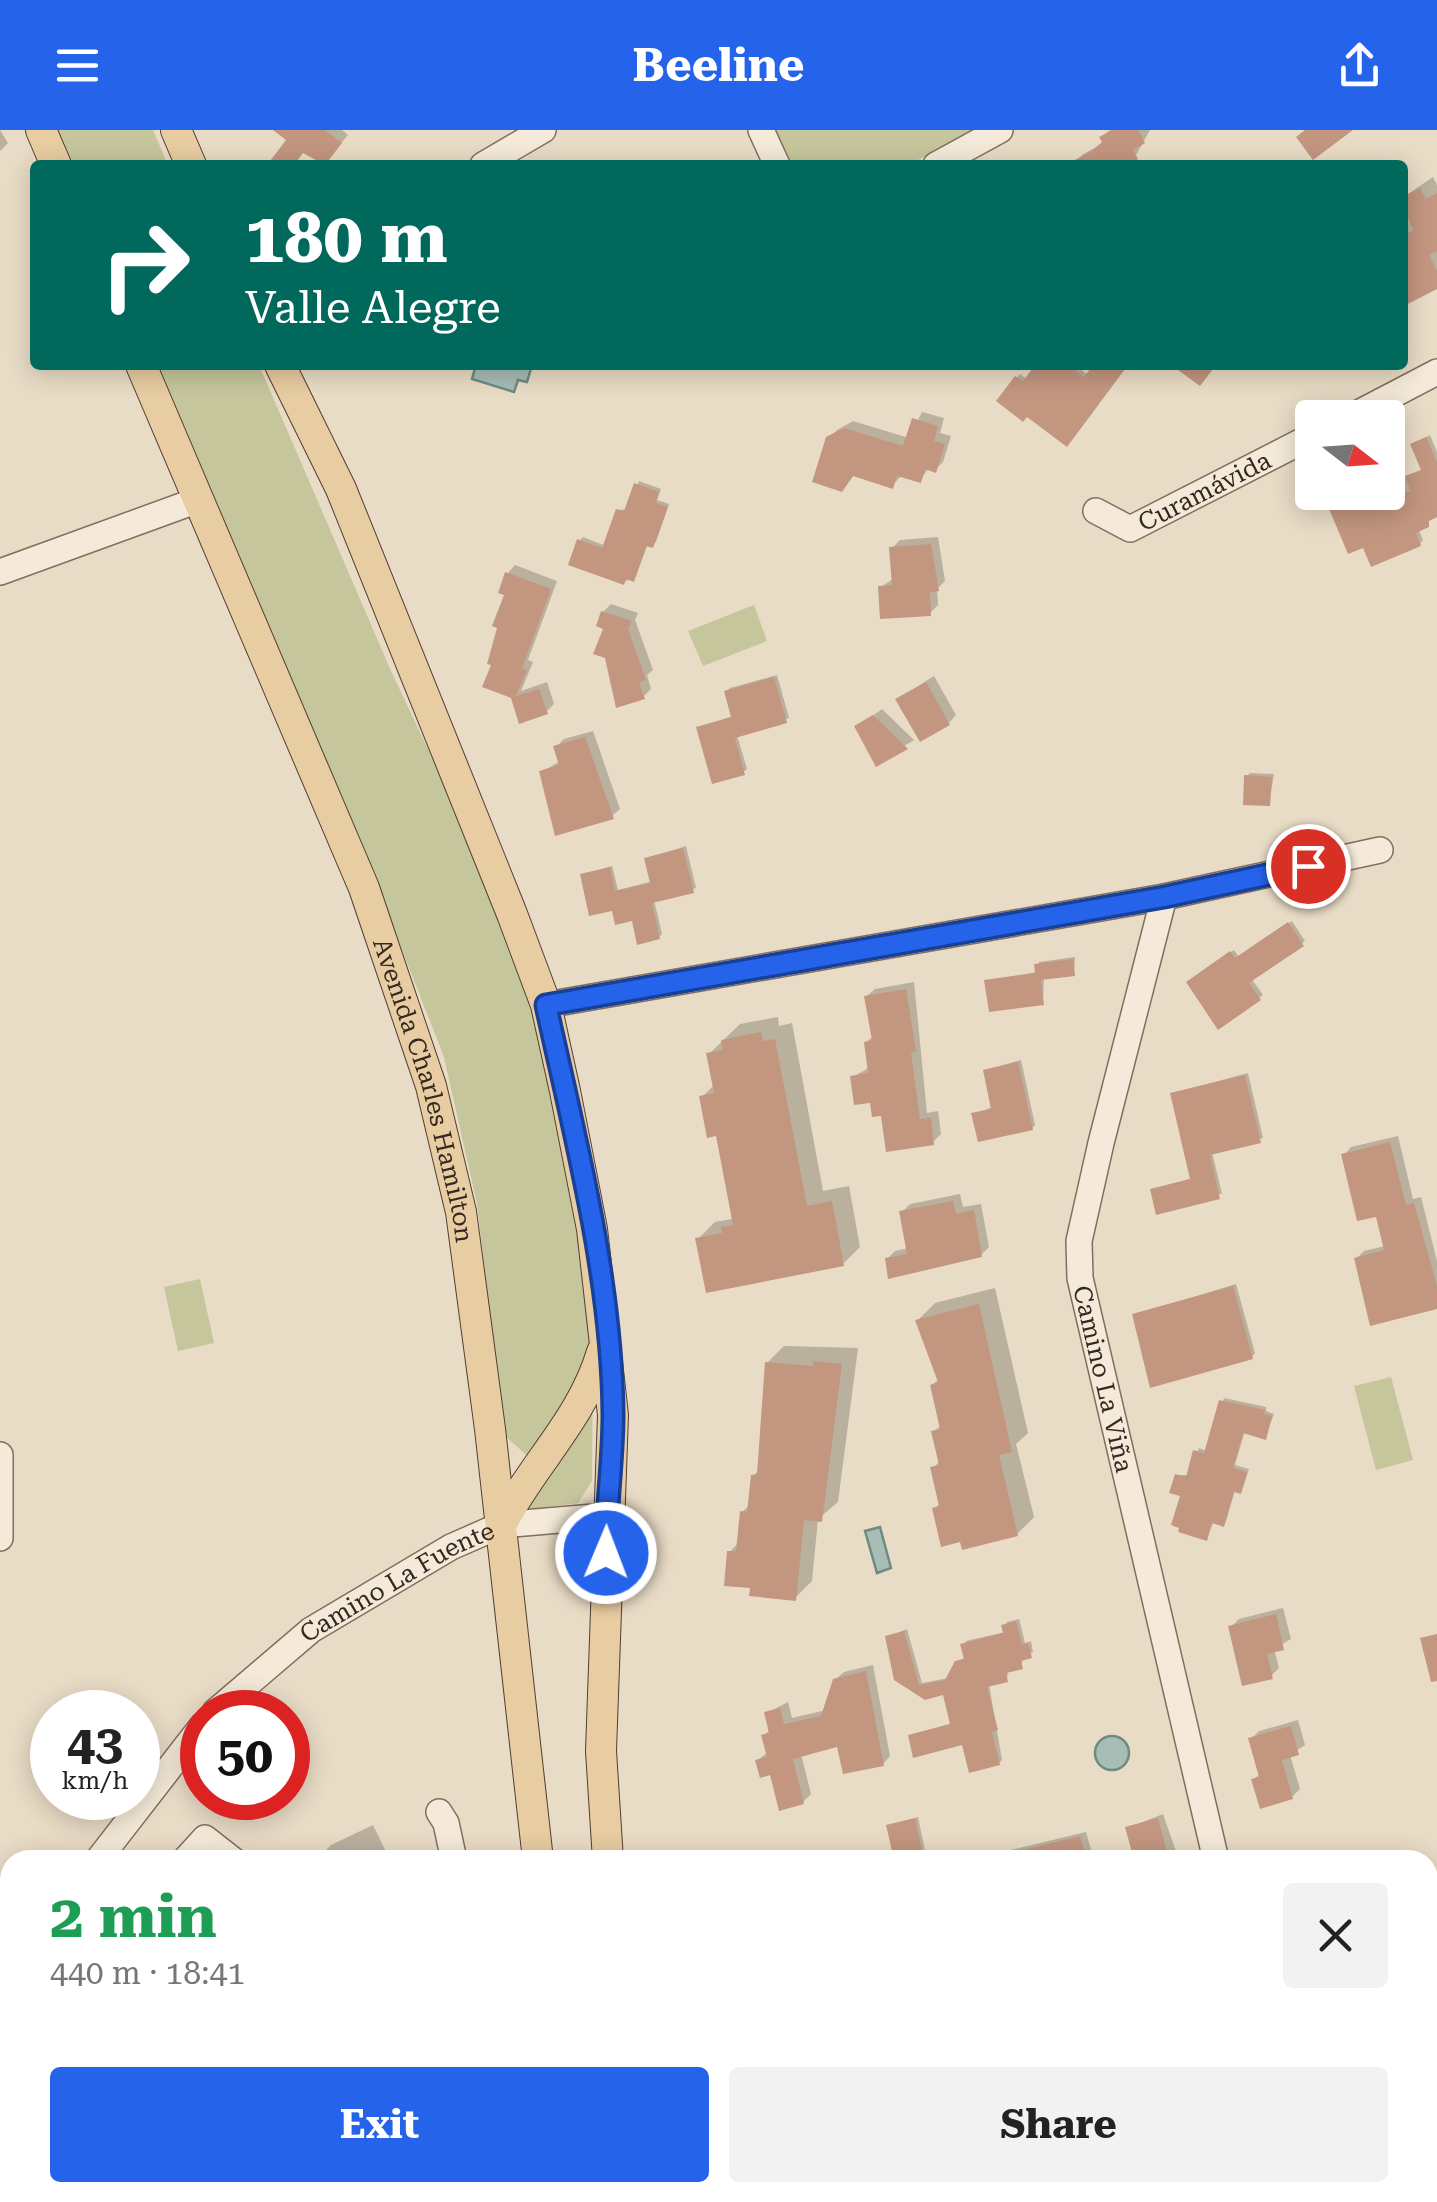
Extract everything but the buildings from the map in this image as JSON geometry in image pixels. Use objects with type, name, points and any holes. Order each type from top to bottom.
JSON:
[{"type":"main road","points":[[41,130],[54,160]]},
{"type":"main road","points":[[176,130],[189,160]]},
{"type":"main road","name":"Avenida Charles Hamilton","points":[[143,370],[364,888],[412,1019],[460,1212],[490,1429],[537,1850]]},
{"type":"main road","points":[[282,370],[341,489],[546,1005],[592,1228],[613,1414],[606,1516],[601,1792],[607,1850]]},
{"type":"main road","points":[[501,1526],[530,1472],[579,1411],[596,1374],[606,1330]]},
{"type":"main road","points":[[490,1429],[503,1455],[530,1472]]},
{"type":"street","points":[[492,160],[543,130]]},
{"type":"street","points":[[761,130],[775,160]]},
{"type":"street","points":[[945,160],[1000,130]]},
{"type":"street","points":[[1383,400],[1437,372]]},
{"type":"street","name":"Curamávida","points":[[1096,511],[1130,529],[1295,445]]},
{"type":"street","points":[[0,572],[198,500]]},
{"type":"street","points":[[546,1005],[1164,897],[1380,850]]},
{"type":"street","name":"Camino La Viña","points":[[1164,897],[1079,1241],[1080,1278],[1214,1850]]},
{"type":"street","points":[[0,1455],[0,1538]]},
{"type":"street","name":"Camino La Fuente","points":[[239,1690],[280,1653],[343,1608],[451,1548],[501,1526],[606,1516]]},
{"type":"street","points":[[106,1850],[180,1754]]},
{"type":"street","points":[[439,1812],[452,1850]]},
{"type":"street","points":[[194,1850],[204,1838],[220,1850]]},
{"type":"green space","points":[[57,130],[153,130],[166,160],[70,160]]},
{"type":"green space","points":[[773,130],[973,130],[918,160],[786,160]]},
{"type":"green space","points":[[160,370],[261,370],[391,671],[507,916],[532,1003],[578,1232],[593,1345],[592,1481],[578,1503],[529,1510],[524,1507],[544,1471],[504,1435],[477,1204],[444,1057],[375,881]]},
{"type":"green space","points":[[754,605],[767,641],[703,666],[688,631]]},
{"type":"green space","points":[[200,1279],[214,1343],[178,1351],[164,1287]]},
{"type":"green space","points":[[1391,1377],[1413,1460],[1376,1470],[1354,1386]]},
{"type":"water","points":[[475,370],[531,370],[527,382],[518,380],[514,392],[472,379]]},
{"type":"water","points":[[880,1527],[891,1568],[877,1573],[865,1531]]},
{"type":"water","points":[[1112,1736],[1124,1741],[1129,1753],[1124,1765],[1112,1770],[1100,1765],[1095,1753],[1100,1741]]},
{"type":"route","points":[[606,1553],[613,1414],[606,1330],[592,1228],[546,1005],[1164,897],[1308,866]]}]
